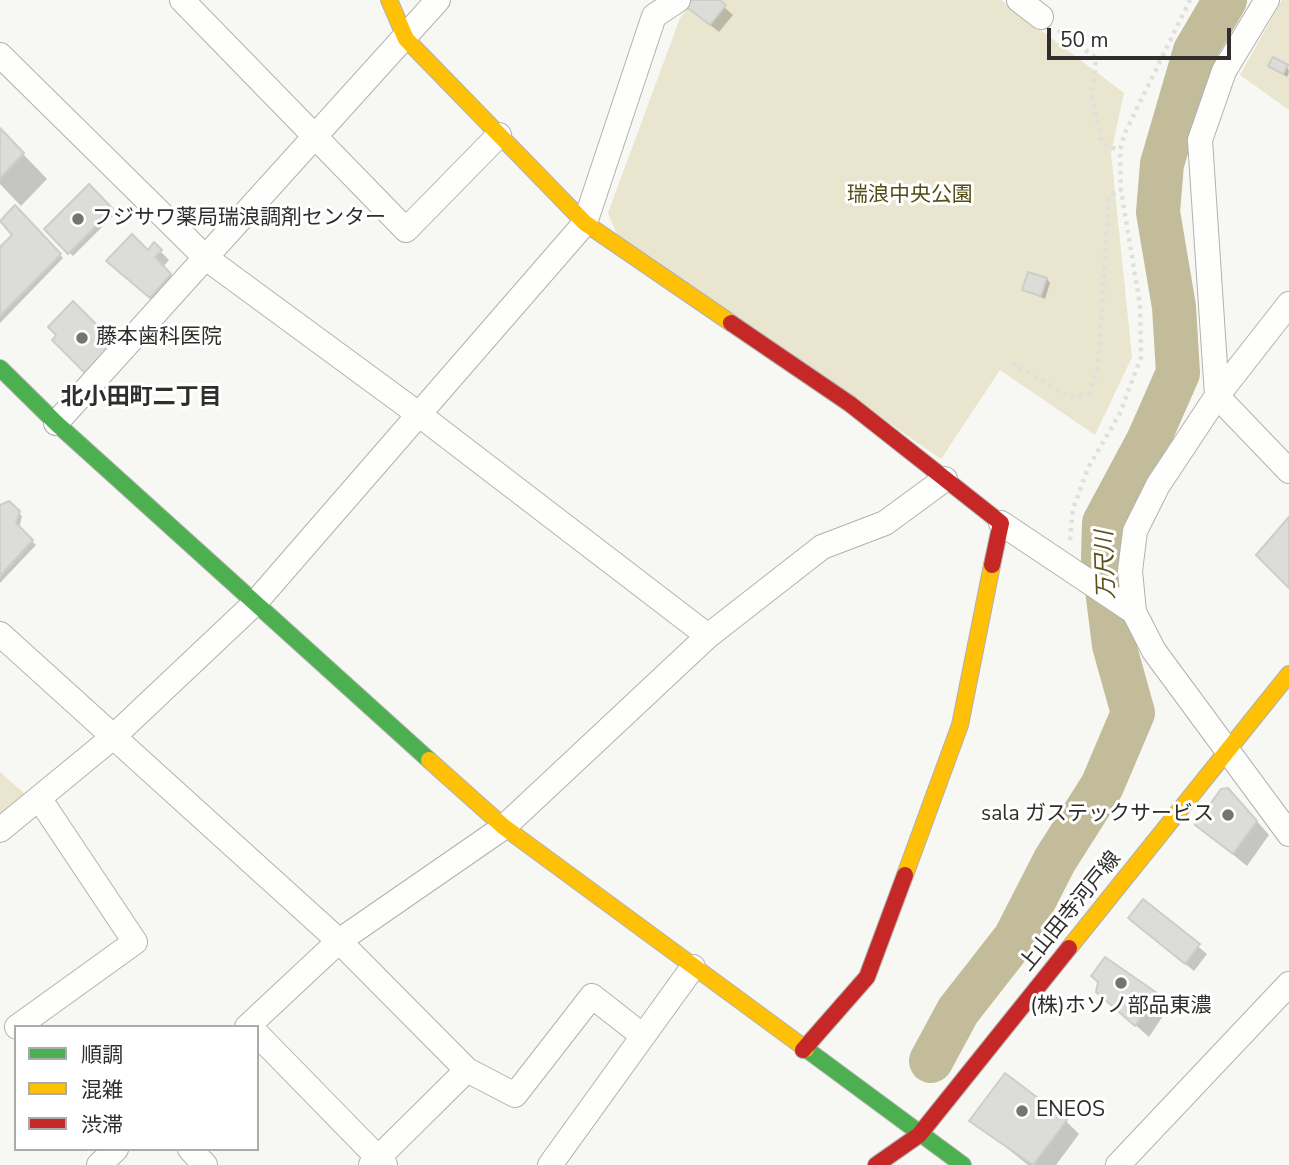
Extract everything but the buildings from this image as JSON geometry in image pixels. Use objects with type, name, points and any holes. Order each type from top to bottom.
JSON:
[{"type":"street","points":[[182,0],[406,230],[499,135]]},
{"type":"street","points":[[389,0],[406,39],[585,223],[850,404],[1001,523],[1134,612]]},
{"type":"street","points":[[56,423],[406,39],[438,0]]},
{"type":"street","points":[[0,830],[112,738],[256,603],[421,416],[585,223],[651,8],[678,0]]},
{"type":"street","points":[[1019,0],[1041,17]]},
{"type":"street","points":[[1267,0],[1224,71],[1200,140],[1217,396],[1289,471]]},
{"type":"street","points":[[0,55],[206,258],[421,416],[708,636]]},
{"type":"street","points":[[1289,304],[1217,396],[1158,485],[1135,531],[1130,571],[1134,612],[1154,650],[1289,834]]},
{"type":"street","points":[[0,368],[56,423],[504,827],[803,1050],[963,1165]]},
{"type":"street","points":[[254,1025],[339,941],[504,827],[708,636],[822,547],[885,523],[945,479]]},
{"type":"street","points":[[803,1050],[867,976],[872,964],[960,725],[1001,523]]},
{"type":"street","points":[[0,634],[339,941],[467,1070],[515,1094],[592,996],[643,1036]]},
{"type":"street","name":"上山田寺河戸線","points":[[876,1165],[919,1135],[1289,674]]},
{"type":"street","points":[[20,1025],[135,942],[39,798]]},
{"type":"street","points":[[550,1165],[693,967]]},
{"type":"street","points":[[1118,1165],[1289,985]]},
{"type":"street","points":[[259,1037],[377,1163],[467,1070]]},
{"type":"street","points":[[99,1165],[114,1151]]},
{"type":"street","points":[[192,1151],[205,1165]]},
{"type":"path","points":[[1067,569],[1073,509],[1088,468],[1132,387],[1141,357],[1140,305],[1121,190],[1120,151],[1125,135],[1190,0]]},
{"type":"path","points":[[1041,17],[1096,58],[1092,99],[1102,143],[1120,151]]},
{"type":"path","points":[[1012,363],[1070,397],[1089,393],[1098,367],[1109,196],[1121,190]]},
{"type":"green space","name":"瑞浪中央公園","points":[[695,0],[1001,0],[1124,93],[1111,153],[1132,357],[1095,435],[1000,370],[941,459],[617,234],[608,213],[680,18]]},
{"type":"green space","points":[[1282,0],[1289,0],[1289,110],[1240,75]]},
{"type":"green space","points":[[0,772],[34,802],[0,830]]},
{"type":"waterway","name":"万尺川","points":[[931,1061],[958,1011],[1015,938],[1055,860],[1102,786],[1133,713],[1114,645],[1103,558],[1104,523],[1148,441],[1178,373],[1174,307],[1158,212],[1162,164],[1195,51],[1225,0]]},
{"type":"traffic: fast","points":[[0,368],[56,423],[429,760]]},
{"type":"traffic: fast","points":[[806,1049],[963,1165]]},
{"type":"traffic: slow","points":[[389,0],[406,39],[585,223],[731,323]]},
{"type":"traffic: slow","points":[[905,875],[960,725],[992,565]]},
{"type":"traffic: slow","points":[[1069,948],[1289,674]]},
{"type":"traffic: slow","points":[[429,760],[504,827],[806,1049]]},
{"type":"traffic: jam","points":[[731,323],[850,404],[1001,523],[992,565]]},
{"type":"traffic: jam","points":[[803,1050],[867,977],[905,875]]},
{"type":"traffic: jam","points":[[876,1165],[919,1135],[1069,948]]},
{"type":"place","name":"フジサワ薬局瑞浪調剤センター","points":[[78,219]]},
{"type":"place","name":"藤本歯科医院","points":[[82,338]]},
{"type":"place","name":"sala ガステックサービス","points":[[1228,815]]},
{"type":"place","name":"(株)ホソノ部品東濃","points":[[1121,983]]},
{"type":"place","name":"ENEOS","points":[[1022,1111]]},
{"type":"district","name":"北小田町二丁目","points":[[141,398]]}]
